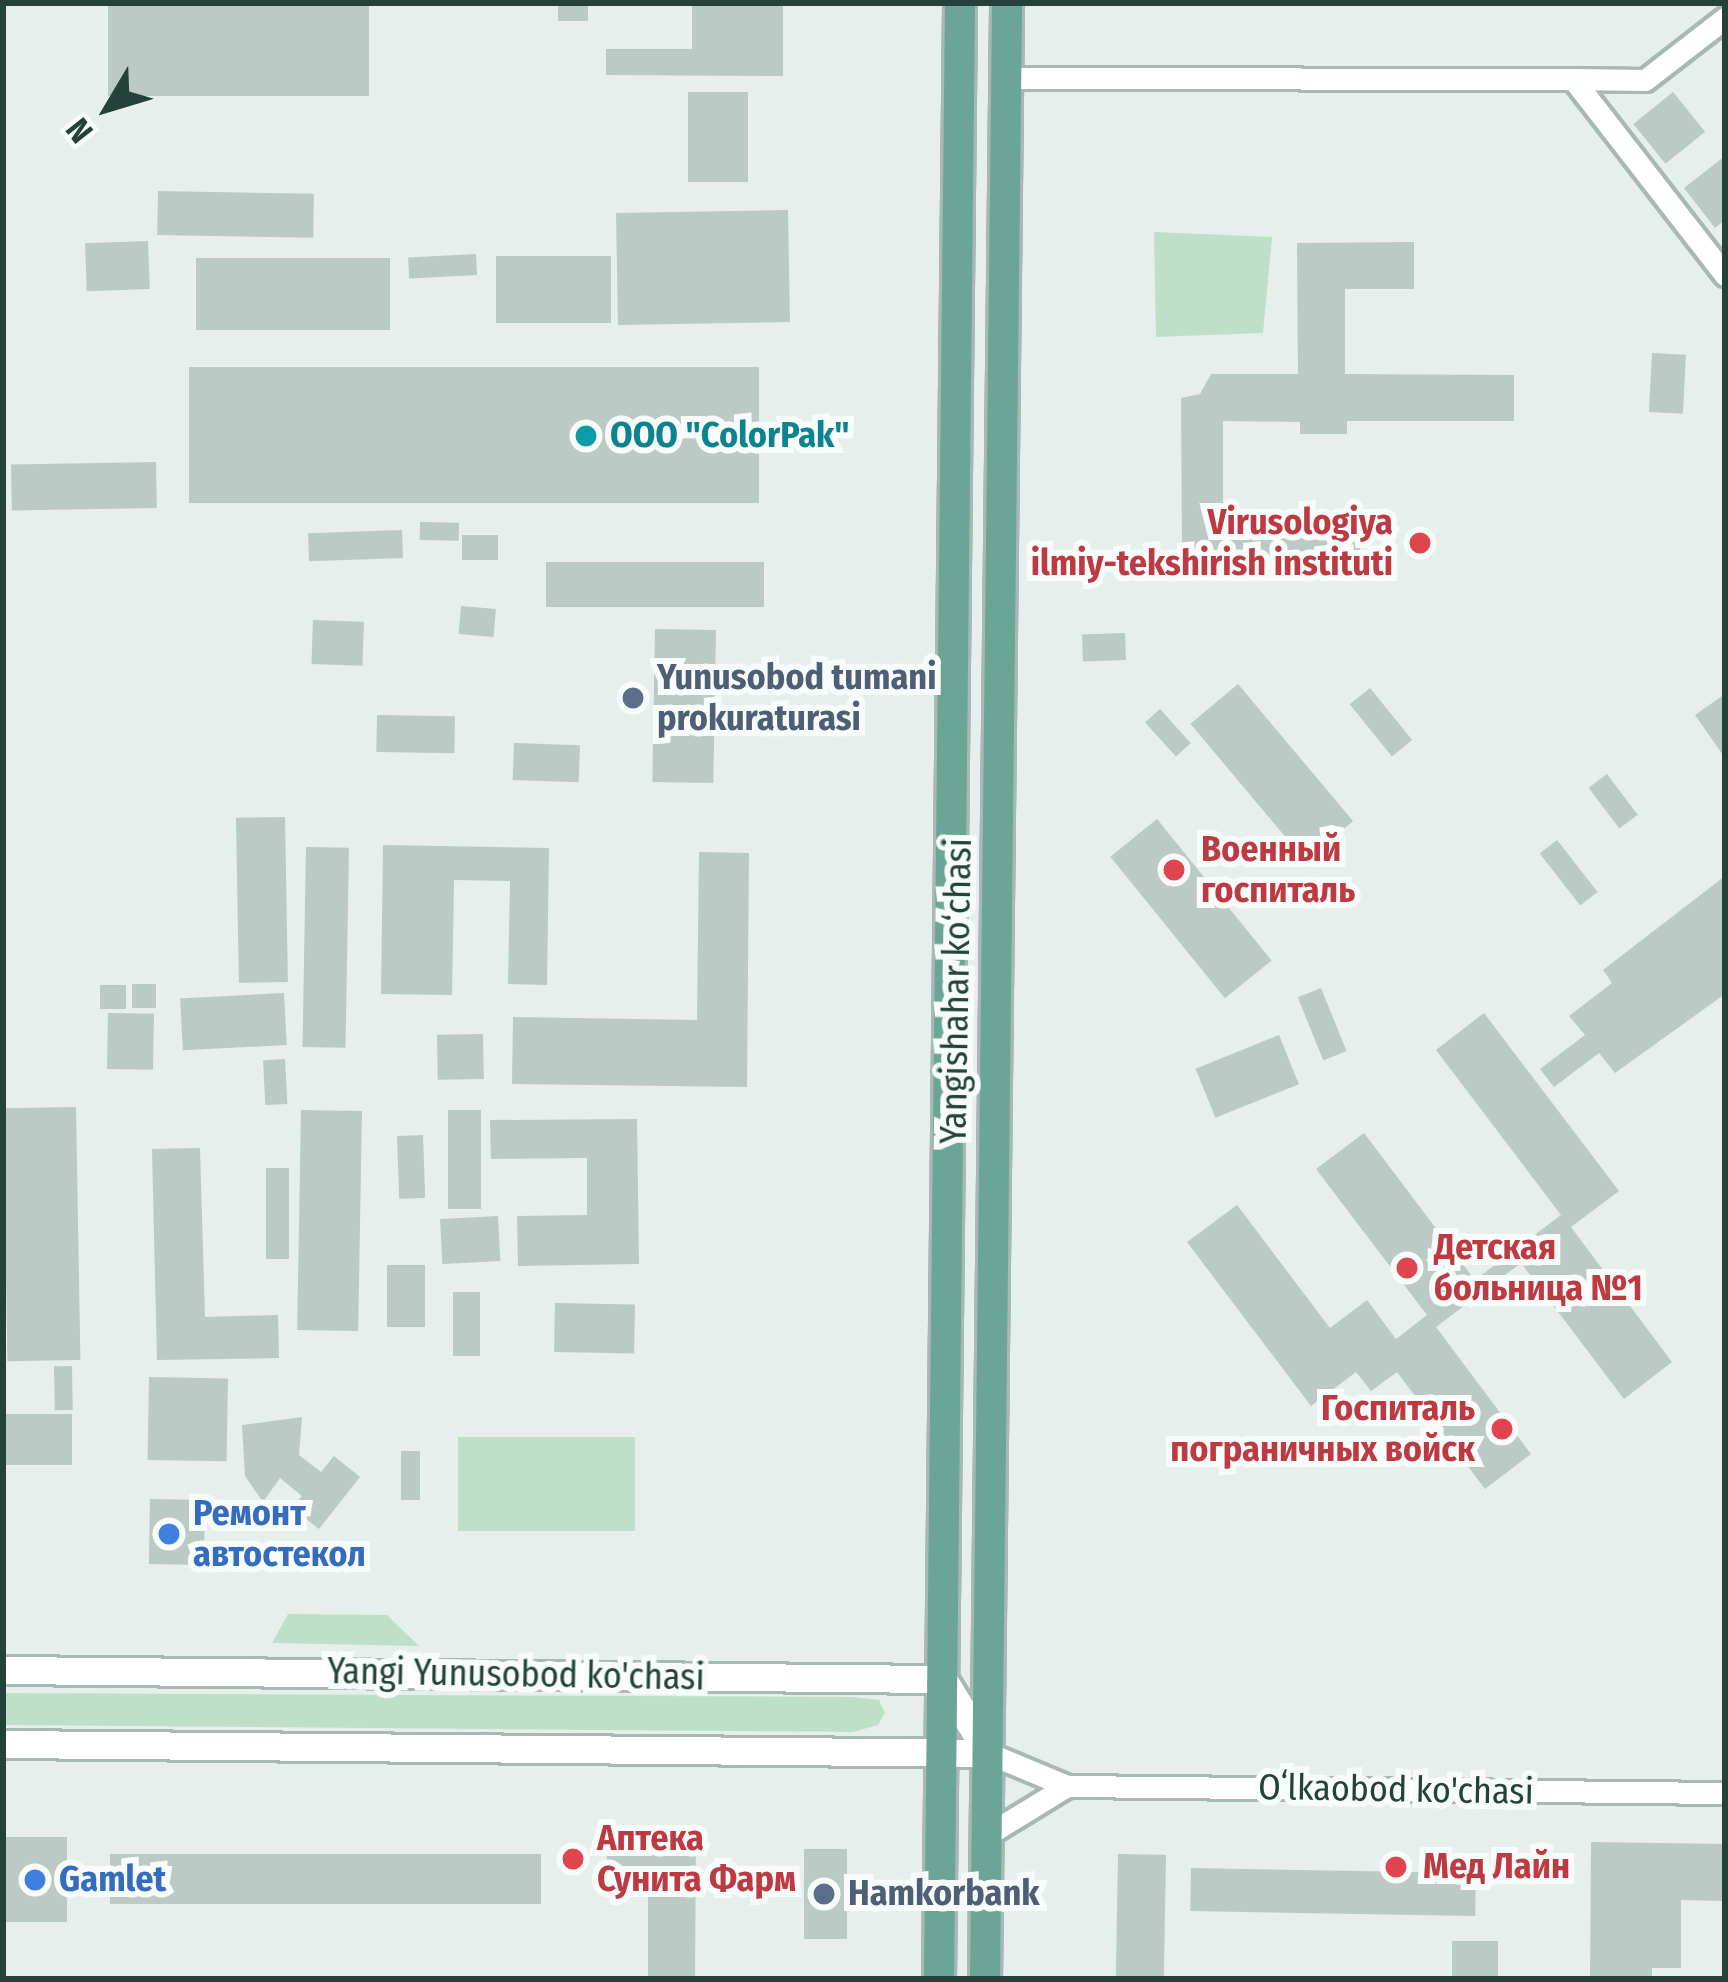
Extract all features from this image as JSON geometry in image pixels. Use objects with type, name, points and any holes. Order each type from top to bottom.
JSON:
[{"type":"main road","name":"Yangishahar ko‘chasi","points":[[939,1979],[960,3]]},
{"type":"main road","name":"Yangishahar ko‘chasi","points":[[986,1979],[1007,3]]},
{"type":"main road","points":[[959,78],[1006,77]]},
{"type":"main road","points":[[953,683],[975,695],[999,683]]},
{"type":"main road","name":"Yangi Yunusobod ko'chasi","points":[[3,1670],[943,1679]]},
{"type":"main road","points":[[943,1679],[988,1753]]},
{"type":"main road","name":"Yangi Yunusobod ko'chasi","points":[[3,1744],[988,1753]]},
{"type":"street","points":[[1006,77],[1645,80],[1725,18]]},
{"type":"street","points":[[1573,79],[1725,275]]},
{"type":"street","name":"Oʻlkaobod ko'chasi","points":[[988,1753],[1067,1786],[1725,1793]]},
{"type":"street","points":[[987,1835],[1067,1786]]},
{"type":"green space","points":[[1154,232],[1272,237],[1263,333],[1156,337]]},
{"type":"green space","points":[[458,1437],[635,1437],[635,1531],[458,1531]]},
{"type":"green space","points":[[288,1614],[387,1615],[419,1646],[272,1643]]},
{"type":"green space","points":[[3,1693],[853,1697],[879,1700],[885,1713],[878,1725],[853,1732],[3,1725]]},
{"type":"building","points":[[108,3],[369,3],[369,96],[108,96]]},
{"type":"building","points":[[558,3],[588,3],[588,21],[558,21]]},
{"type":"building","points":[[692,3],[783,3],[783,76],[606,75],[606,49],[692,49]]},
{"type":"building","points":[[688,92],[748,92],[748,182],[688,182]]},
{"type":"building","points":[[1673,92],[1705,132],[1665,164],[1633,124]]},
{"type":"building","points":[[1725,156],[1725,220],[1715,228],[1684,188]]},
{"type":"building","points":[[158,191],[314,194],[313,238],[157,235]]},
{"type":"building","points":[[788,210],[790,322],[618,325],[616,213]]},
{"type":"building","points":[[148,241],[150,289],[87,291],[85,243]]},
{"type":"building","points":[[1414,242],[1414,289],[1345,289],[1345,374],[1514,375],[1514,421],[1347,421],[1347,434],[1300,434],[1300,422],[1223,421],[1223,524],[1360,524],[1360,570],[1214,570],[1182,552],[1181,398],[1200,394],[1211,374],[1298,374],[1297,243]]},
{"type":"building","points":[[476,254],[477,275],[409,279],[408,258]]},
{"type":"building","points":[[496,256],[611,256],[611,323],[496,323]]},
{"type":"building","points":[[196,258],[390,258],[390,330],[196,330]]},
{"type":"building","points":[[1652,353],[1686,355],[1683,414],[1649,412]]},
{"type":"building","points":[[189,367],[759,367],[759,503],[189,503]]},
{"type":"building","points":[[156,462],[157,508],[12,511],[11,465]]},
{"type":"building","points":[[420,522],[459,523],[459,541],[420,540]]},
{"type":"building","points":[[402,530],[403,558],[309,561],[308,533]]},
{"type":"building","points":[[462,535],[498,535],[498,560],[462,560]]},
{"type":"building","points":[[546,562],[764,562],[764,607],[546,607]]},
{"type":"building","points":[[461,606],[496,609],[493,637],[459,634]]},
{"type":"building","points":[[313,620],[364,622],[362,666],[311,664]]},
{"type":"building","points":[[655,629],[716,630],[713,783],[652,782]]},
{"type":"building","points":[[1125,633],[1126,660],[1083,661],[1082,635]]},
{"type":"building","points":[[1238,684],[1353,821],[1306,861],[1191,724]]},
{"type":"building","points":[[1370,688],[1412,740],[1392,756],[1350,704]]},
{"type":"building","points":[[1725,694],[1725,758],[1695,715]]},
{"type":"building","points":[[1160,709],[1191,743],[1176,757],[1145,722]]},
{"type":"building","points":[[377,715],[455,716],[454,753],[376,752]]},
{"type":"building","points":[[514,743],[580,745],[579,782],[513,780]]},
{"type":"building","points":[[1607,774],[1638,815],[1619,829],[1589,788]]},
{"type":"building","points":[[285,817],[288,982],[239,983],[236,818]]},
{"type":"building","points":[[1157,819],[1272,960],[1225,998],[1110,857]]},
{"type":"building","points":[[1557,840],[1598,892],[1580,906],[1540,854]]},
{"type":"building","points":[[383,845],[549,848],[547,985],[508,984],[510,881],[454,880],[452,995],[381,994]]},
{"type":"building","points":[[306,847],[349,848],[346,1048],[303,1047]]},
{"type":"building","points":[[699,852],[749,853],[747,1087],[512,1084],[513,1017],[697,1020]]},
{"type":"building","points":[[1725,876],[1725,994],[1615,1073],[1599,1053],[1554,1087],[1540,1069],[1585,1035],[1569,1016],[1612,983],[1603,970]]},
{"type":"building","points":[[132,984],[156,984],[156,1008],[132,1008]]},
{"type":"building","points":[[100,985],[126,985],[126,1009],[100,1009]]},
{"type":"building","points":[[1321,988],[1346,1051],[1323,1060],[1298,997]]},
{"type":"building","points":[[284,993],[287,1045],[183,1050],[180,998]]},
{"type":"building","points":[[108,1013],[154,1014],[153,1070],[107,1069]]},
{"type":"building","points":[[1484,1013],[1619,1191],[1571,1227],[1672,1362],[1624,1399],[1521,1263],[1436,1327],[1531,1454],[1485,1489],[1397,1372],[1371,1391],[1356,1372],[1311,1406],[1187,1242],[1237,1205],[1330,1328],[1367,1300],[1396,1339],[1427,1315],[1316,1169],[1364,1133],[1475,1280],[1561,1215],[1436,1050]]},
{"type":"building","points":[[483,1034],[484,1079],[438,1080],[437,1035]]},
{"type":"building","points":[[1279,1035],[1299,1084],[1215,1118],[1196,1069]]},
{"type":"building","points":[[285,1059],[287,1104],[265,1105],[263,1060]]},
{"type":"building","points":[[76,1107],[80,1360],[7,1361],[3,1108]]},
{"type":"building","points":[[301,1110],[362,1111],[358,1331],[297,1330]]},
{"type":"building","points":[[448,1110],[481,1110],[481,1209],[448,1209]]},
{"type":"building","points":[[637,1119],[639,1264],[518,1266],[517,1216],[587,1215],[587,1158],[491,1159],[490,1120]]},
{"type":"building","points":[[423,1135],[425,1198],[399,1199],[397,1136]]},
{"type":"building","points":[[200,1148],[205,1317],[278,1315],[279,1358],[157,1360],[152,1149]]},
{"type":"building","points":[[266,1168],[289,1168],[289,1259],[266,1259]]},
{"type":"building","points":[[498,1216],[500,1261],[442,1264],[440,1219]]},
{"type":"building","points":[[387,1265],[425,1265],[425,1327],[387,1327]]},
{"type":"building","points":[[453,1292],[480,1292],[480,1356],[453,1356]]},
{"type":"building","points":[[555,1303],[635,1304],[634,1353],[554,1352]]},
{"type":"building","points":[[54,1366],[72,1366],[73,1410],[55,1410]]},
{"type":"building","points":[[149,1377],[228,1378],[227,1461],[148,1460]]},
{"type":"building","points":[[3,1414],[72,1414],[72,1465],[3,1465]]},
{"type":"building","points":[[302,1417],[299,1455],[321,1472],[334,1456],[360,1477],[319,1529],[292,1508],[302,1496],[280,1478],[263,1502],[245,1476],[242,1425]]},
{"type":"building","points":[[401,1451],[420,1451],[420,1500],[401,1500]]},
{"type":"building","points":[[150,1499],[205,1500],[204,1565],[149,1564]]},
{"type":"building","points":[[607,1834],[696,1834],[695,1979],[648,1979],[648,1872],[607,1872]]},
{"type":"building","name":"Gamlet","points":[[3,1837],[67,1837],[67,1922],[3,1922]]},
{"type":"building","points":[[1591,1842],[1725,1844],[1725,1901],[1681,1900],[1681,1968],[1652,1968],[1652,1979],[1590,1979]]},
{"type":"building","name":"Hamkorbank","points":[[804,1849],[847,1849],[847,1939],[804,1939]]},
{"type":"building","points":[[110,1854],[541,1854],[541,1904],[110,1904]]},
{"type":"building","points":[[1118,1854],[1166,1855],[1164,1979],[1116,1979]]},
{"type":"building","points":[[1191,1868],[1476,1873],[1475,1916],[1190,1911]]},
{"type":"building","points":[[1452,1941],[1498,1941],[1498,1979],[1452,1979]]},
{"type":"place","name":"OOO \"ColorPak\"","points":[[586,436]]},
{"type":"place","name":"Virusologiya ilmiy-tekshirish instituti","points":[[1420,543]]},
{"type":"place","name":"Yunusobod tumani prokuraturasi","points":[[633,698]]},
{"type":"place","name":"Военный госпиталь","points":[[1174,870]]},
{"type":"place","name":"Детская больница №1","points":[[1407,1268]]},
{"type":"place","name":"Госпиталь пограничных войск","points":[[1502,1429]]},
{"type":"place","name":"Ремонт автостекол","points":[[169,1534]]},
{"type":"place","name":"Аптека Сунита Фарм","points":[[573,1859]]},
{"type":"place","name":"Мед Лайн","points":[[1396,1867]]},
{"type":"place","name":"Gamlet","points":[[35,1880]]},
{"type":"place","name":"Hamkorbank","points":[[824,1894]]}]
